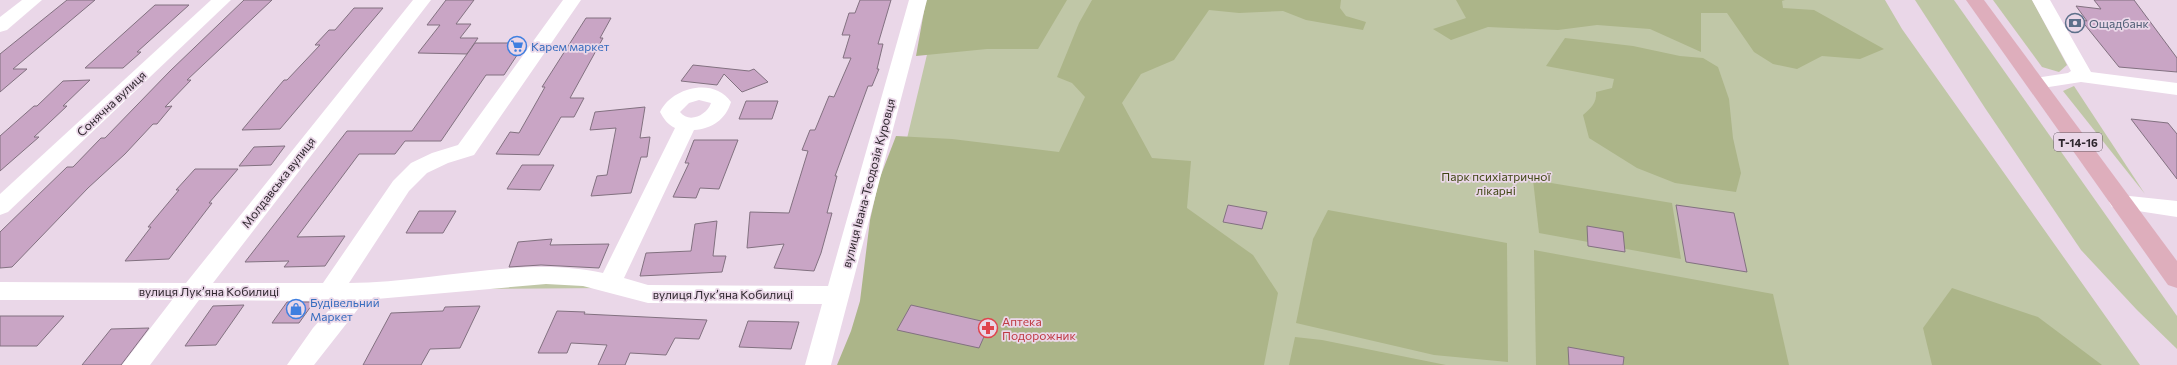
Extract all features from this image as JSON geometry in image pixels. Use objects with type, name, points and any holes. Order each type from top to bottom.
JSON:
[{"type":"main road","name":"Т-14-16","points":[[1975,0],[2177,279]]},
{"type":"street","points":[[0,26],[33,0]]},
{"type":"street","name":"Сонячна вулиця","points":[[0,207],[222,0]]},
{"type":"street","name":"Молдавська вулиця","points":[[134,365],[422,0]]},
{"type":"street","points":[[330,292],[401,186],[419,168],[440,158],[466,150],[572,0]]},
{"type":"street","name":"вулиця Івана-Теодозія Куровця","points":[[818,365],[918,0]]},
{"type":"street","points":[[2041,0],[2081,71],[2080,76]]},
{"type":"street","points":[[2036,83],[2072,79],[2080,76],[2177,89]]},
{"type":"street","points":[[610,283],[687,124]]},
{"type":"street","points":[[2120,202],[2177,209]]},
{"type":"street","name":"вулиця Лукʼяна Кобилиці","points":[[0,291],[358,292],[546,275],[583,277],[648,294],[837,295]]},
{"type":"street","points":[[300,365],[334,318],[358,292]]},
{"type":"green space","points":[[926,0],[1067,0],[1038,49],[987,49],[916,56]]},
{"type":"green space","name":"Парк психіатричної лікарні","points":[[940,0],[1885,0],[1902,29],[2140,365],[853,365]]},
{"type":"green space","points":[[1092,0],[1341,0],[1340,8],[1346,16],[1366,22],[1363,30],[1306,20],[1283,11],[1239,13],[1209,10],[1174,60],[1141,74],[1122,103],[1152,158],[1191,161],[1187,208],[1253,255],[1278,293],[1264,365],[837,365],[851,331],[860,301],[870,220],[879,180],[896,136],[952,139],[1059,152],[1085,97],[1072,83],[1057,77],[1079,23]]},
{"type":"green space","points":[[1456,0],[1785,0],[1782,1],[1783,8],[1814,10],[1884,49],[1860,59],[1822,56],[1797,69],[1773,64],[1754,52],[1727,13],[1701,13],[1701,52],[1650,29],[1597,25],[1558,30],[1488,27],[1451,40],[1433,29],[1466,18]]},
{"type":"green space","points":[[1915,0],[1954,0],[2177,316],[2177,349],[2137,310],[2081,250],[1985,108]]},
{"type":"green space","points":[[1993,0],[2032,0],[2067,65],[2059,72],[2042,67]]},
{"type":"green space","points":[[1565,38],[1633,46],[1680,56],[1703,58],[1718,67],[1729,99],[1733,138],[1741,173],[1736,192],[1675,183],[1637,168],[1589,138],[1583,115],[1591,108],[1596,99],[1596,92],[1612,88],[1614,79],[1546,66]]},
{"type":"green space","points":[[2074,86],[2145,194],[2063,91]]},
{"type":"green space","points":[[1533,180],[1672,203],[1681,259],[1539,233]]},
{"type":"green space","points":[[1328,210],[1507,243],[1508,362],[1434,355],[1296,323],[1313,239]]},
{"type":"green space","points":[[1534,250],[1773,294],[1789,365],[1536,365]]},
{"type":"green space","points":[[544,280],[607,288],[466,289]]},
{"type":"green space","points":[[1952,288],[2038,317],[2102,365],[1932,365],[1923,328]]},
{"type":"green space","points":[[1295,337],[1322,340],[1446,365],[1289,365]]},
{"type":"building","points":[[67,0],[95,0],[13,69],[27,69],[0,92],[0,54]]},
{"type":"building","points":[[244,0],[272,0],[187,80],[191,80],[165,107],[172,106],[157,124],[153,124],[125,154],[88,188],[12,267],[0,268],[0,232],[67,167],[73,167],[101,138],[105,138],[170,71]]},
{"type":"building","points":[[446,0],[474,0],[456,24],[471,24],[460,38],[478,38],[467,54],[418,53],[440,25],[427,25]]},
{"type":"building","points":[[860,0],[891,0],[878,44],[883,44],[877,69],[879,69],[872,86],[868,86],[835,176],[837,176],[827,213],[832,213],[821,253],[814,271],[774,268],[784,244],[747,248],[750,212],[789,213],[808,151],[802,150],[810,130],[815,130],[829,96],[834,97],[851,58],[843,58],[850,35],[842,35],[849,13],[855,13]]},
{"type":"building","points":[[2094,0],[2134,0],[2177,58],[2177,72],[2119,67],[2081,20],[2087,21],[2076,6],[2101,9]]},
{"type":"building","points":[[155,5],[189,5],[137,52],[141,52],[123,68],[85,68]]},
{"type":"building","points":[[354,8],[383,8],[280,129],[242,130],[284,80],[287,80],[320,45],[315,45],[329,30],[335,30]]},
{"type":"building","points":[[586,18],[611,18],[600,38],[603,38],[570,98],[584,98],[574,117],[561,117],[539,155],[496,154],[510,132],[519,133],[545,87],[542,87]]},
{"type":"building","points":[[475,43],[525,43],[504,75],[486,75],[441,141],[405,141],[395,154],[359,154],[297,237],[345,236],[325,266],[284,267],[289,261],[245,262],[347,131],[412,131]]},
{"type":"building","points":[[693,65],[749,71],[754,69],[768,82],[742,92],[724,74],[717,85],[681,81]]},
{"type":"building","points":[[90,80],[63,106],[67,106],[34,137],[39,137],[0,171],[0,136],[34,106],[37,106],[63,81]]},
{"type":"building","points":[[746,101],[778,101],[772,119],[739,119]]},
{"type":"building","points":[[645,107],[640,138],[650,137],[647,157],[641,157],[631,193],[591,196],[597,176],[607,175],[616,128],[590,130],[595,112]]},
{"type":"building","points":[[2131,119],[2168,123],[2177,134],[2177,179]]},
{"type":"building","points":[[694,140],[738,140],[719,189],[700,188],[696,198],[673,197],[689,163],[685,163]]},
{"type":"building","points":[[285,146],[271,165],[239,166],[254,147]]},
{"type":"building","points":[[522,165],[554,165],[540,190],[507,189]]},
{"type":"building","points":[[195,169],[238,169],[209,203],[212,203],[169,259],[125,261],[151,227],[148,227],[179,190],[176,190]]},
{"type":"building","points":[[1228,205],[1267,212],[1262,229],[1223,222]]},
{"type":"building","points":[[1676,205],[1734,213],[1747,272],[1686,262]]},
{"type":"building","points":[[419,211],[456,211],[443,233],[406,233]]},
{"type":"building","points":[[717,221],[713,256],[726,256],[722,272],[640,276],[646,253],[691,251],[695,224]]},
{"type":"building","points":[[1587,226],[1623,232],[1625,252],[1588,246]]},
{"type":"building","points":[[552,239],[550,245],[609,244],[599,268],[541,265],[509,267],[518,242]]},
{"type":"building","points":[[287,302],[314,302],[299,323],[272,323]]},
{"type":"building","points":[[244,305],[216,345],[185,346],[213,306]]},
{"type":"building","points":[[911,305],[990,323],[979,348],[897,330]]},
{"type":"building","points":[[480,306],[460,348],[430,349],[421,365],[363,365],[391,313],[443,311],[445,307]]},
{"type":"building","points":[[557,311],[585,312],[584,314],[707,320],[699,339],[675,338],[666,355],[630,353],[625,365],[598,365],[607,345],[571,343],[567,353],[538,353]]},
{"type":"building","points":[[0,316],[64,316],[37,346],[0,346]]},
{"type":"building","points":[[748,321],[799,322],[791,349],[739,347]]},
{"type":"building","points":[[149,328],[121,365],[82,365],[111,329]]},
{"type":"building","points":[[1568,347],[1624,357],[1623,365],[1569,365]]},
{"type":"place","name":"Ощадбанк","points":[[2075,23]]},
{"type":"place","name":"Карем маркет","points":[[517,46]]},
{"type":"place","name":"Будівельний Маркет","points":[[296,309]]},
{"type":"place","name":"Аптека Подорожник","points":[[988,328]]}]
